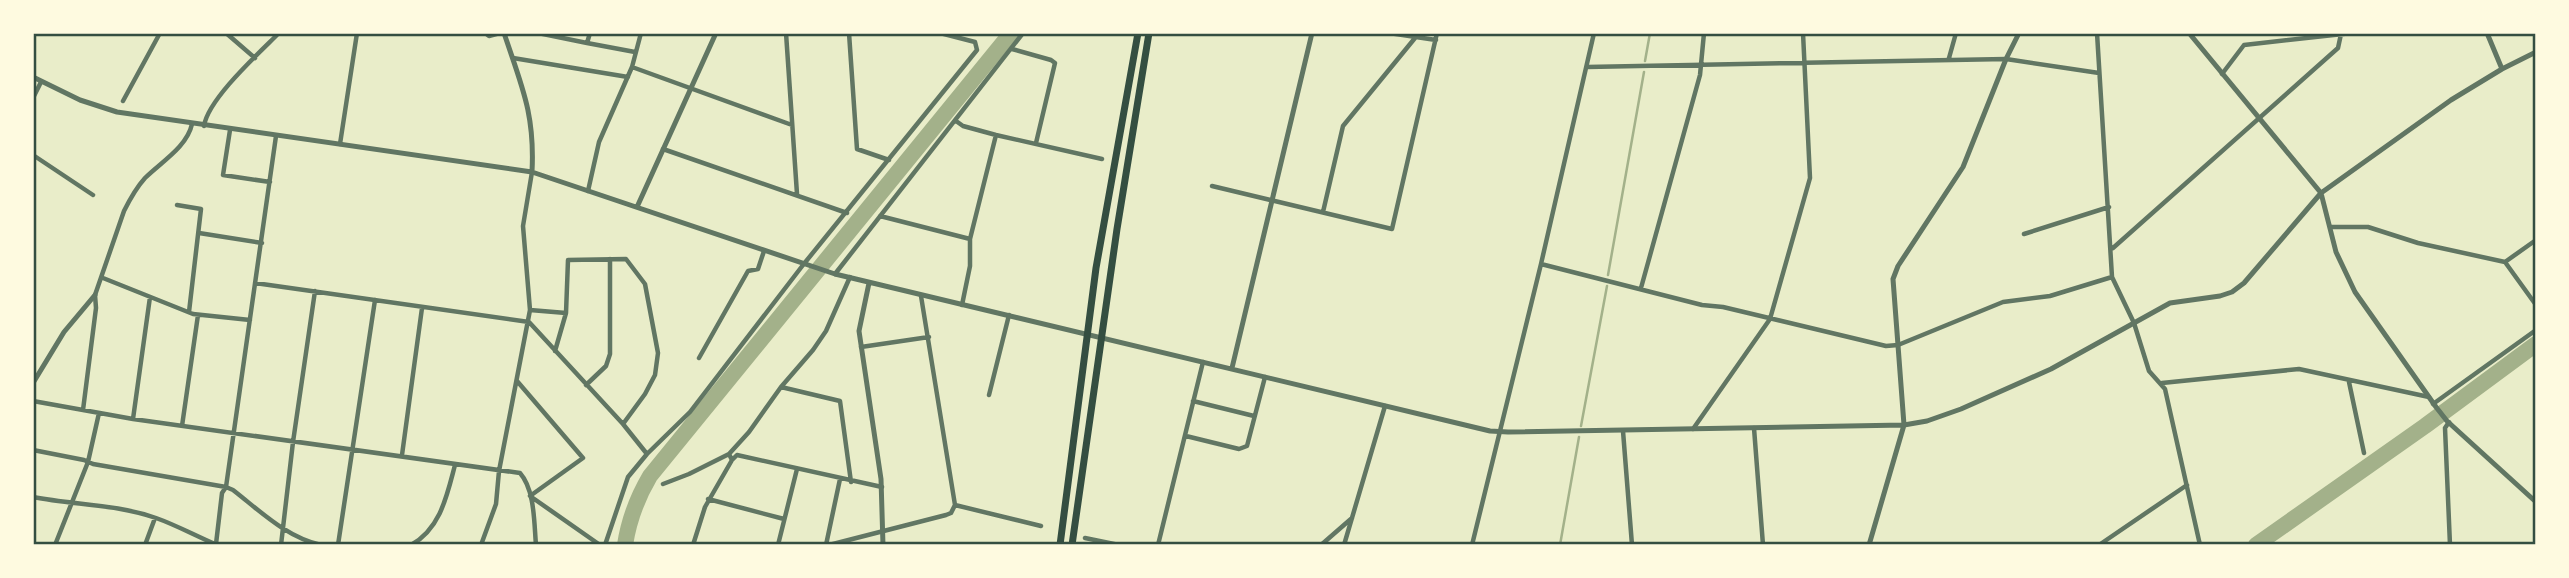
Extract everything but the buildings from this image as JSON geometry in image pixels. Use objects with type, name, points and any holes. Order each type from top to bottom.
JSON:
[{"type":"highway","points":[[1060,545],[1096,268],[1138,33]]},
{"type":"highway","points":[[1072,545],[1100,338],[1149,33]]},
{"type":"street","points":[[123,101],[160,33]]},
{"type":"street","points":[[226,33],[255,58]]},
{"type":"street","points":[[204,126],[207,114],[279,33]]},
{"type":"street","points":[[340,145],[356,33]]},
{"type":"street","points":[[481,545],[496,504],[499,471],[529,322],[523,226],[532,172],[531,118],[525,91],[502,33],[489,36],[485,33]]},
{"type":"street","points":[[538,33],[635,52]]},
{"type":"street","points":[[587,43],[590,33]]},
{"type":"street","points":[[588,191],[598,142],[632,67],[641,33]]},
{"type":"street","points":[[637,207],[716,33]]},
{"type":"street","points":[[786,33],[797,194]]},
{"type":"street","points":[[849,33],[857,149],[889,160]]},
{"type":"street","points":[[530,496],[602,545],[628,477],[647,454],[690,412],[977,50],[975,42],[940,33]]},
{"type":"street","points":[[833,273],[1023,33]]},
{"type":"street","points":[[1232,368],[1312,33]]},
{"type":"street","points":[[1390,33],[1436,40]]},
{"type":"street","points":[[1212,186],[1392,229],[1437,33]]},
{"type":"street","points":[[1472,545],[1594,33]]},
{"type":"street","points":[[1641,288],[1675,173],[1702,65],[1704,33]]},
{"type":"street","points":[[1693,429],[1770,318],[1810,178],[1802,33]]},
{"type":"street","points":[[1950,58],[1956,33]]},
{"type":"street","points":[[1869,545],[1903,425],[1893,279],[1898,266],[1963,167],[2019,33]]},
{"type":"street","points":[[2097,33],[2112,277],[2133,323],[2149,371],[2162,383],[2200,545]]},
{"type":"street","points":[[2189,33],[2322,193],[2336,252],[2355,292],[2434,405],[2447,421],[2536,502]]},
{"type":"street","points":[[2222,74],[2244,45],[2351,33]]},
{"type":"street","points":[[2487,33],[2502,69]]},
{"type":"street","points":[[2112,249],[2338,48],[2341,34]]},
{"type":"street","points":[[1323,212],[1343,126],[1415,38]]},
{"type":"street","points":[[1012,50],[1051,60],[1055,64],[1036,144]]},
{"type":"street","points":[[33,77],[92,105],[138,116],[532,172],[806,265],[869,283],[1499,432],[1623,431],[1903,425],[1927,421],[1997,393],[2050,369],[2175,302],[2220,296],[2239,288],[2322,193],[2451,100],[2536,52]]},
{"type":"street","points":[[513,58],[628,77]]},
{"type":"street","points":[[1587,68],[1950,58],[2006,59],[2100,73]]},
{"type":"street","points":[[632,67],[792,125]]},
{"type":"street","points":[[33,98],[41,82]]},
{"type":"street","points":[[956,121],[963,126],[996,135],[1102,159]]},
{"type":"street","points":[[33,383],[64,332],[95,295],[130,198],[144,179],[188,135],[192,124]]},
{"type":"street","points":[[230,130],[223,175],[270,182]]},
{"type":"street","points":[[962,305],[970,266],[970,239],[996,135]]},
{"type":"street","points":[[33,497],[96,504],[155,517],[216,545],[276,136]]},
{"type":"street","points":[[663,149],[846,212]]},
{"type":"street","points":[[33,155],[93,195]]},
{"type":"street","points":[[177,205],[201,209],[189,313]]},
{"type":"street","points":[[2024,234],[2109,207]]},
{"type":"street","points":[[880,216],[970,239]]},
{"type":"street","points":[[2331,228],[2368,227],[2418,243],[2505,262],[2536,305]]},
{"type":"street","points":[[198,233],[262,243]]},
{"type":"street","points":[[2505,262],[2536,240]]},
{"type":"street","points":[[699,358],[748,271],[758,269],[764,251]]},
{"type":"street","points":[[586,385],[606,366],[610,354],[610,259]]},
{"type":"street","points":[[555,352],[566,313],[568,260],[626,259],[645,284],[658,353],[655,375],[623,424]]},
{"type":"street","points":[[1541,264],[1702,305],[1723,307],[1886,346],[1898,345],[2003,302],[2050,296],[2112,277]]},
{"type":"street","points":[[693,545],[708,499],[730,457],[826,331],[850,277]]},
{"type":"street","points":[[103,278],[189,313],[250,320]]},
{"type":"street","points":[[255,283],[529,322],[623,424],[647,454]]},
{"type":"street","points":[[869,283],[859,323],[882,487],[883,545]]},
{"type":"street","points":[[281,545],[315,291]]},
{"type":"street","points":[[83,410],[96,308],[95,295]]},
{"type":"street","points":[[840,479],[827,545],[946,515],[951,513],[955,505],[921,296]]},
{"type":"street","points":[[133,419],[150,297]]},
{"type":"street","points":[[338,545],[375,300]]},
{"type":"street","points":[[402,455],[422,308]]},
{"type":"street","points":[[530,310],[566,313]]},
{"type":"street","points":[[183,426],[198,314]]},
{"type":"street","points":[[989,395],[1009,315]]},
{"type":"street","points":[[2434,405],[2536,330]]},
{"type":"street","points":[[861,347],[929,337]]},
{"type":"street","points":[[1158,545],[1203,362]]},
{"type":"street","points":[[2162,383],[2295,369],[2429,397]]},
{"type":"street","points":[[1186,436],[1243,449],[1247,446],[1265,377]]},
{"type":"street","points":[[516,380],[583,458],[530,496]]},
{"type":"street","points":[[2349,382],[2364,453]]},
{"type":"street","points":[[781,387],[840,401],[851,482]]},
{"type":"street","points":[[33,401],[133,419],[520,473],[526,480],[530,496],[536,545]]},
{"type":"street","points":[[1193,401],[1254,416]]},
{"type":"street","points":[[1344,545],[1385,405]]},
{"type":"street","points":[[55,545],[88,462],[100,413]]},
{"type":"street","points":[[2447,421],[2445,428],[2450,545]]},
{"type":"street","points":[[1754,428],[1763,545]]},
{"type":"street","points":[[1623,431],[1632,545]]},
{"type":"street","points":[[33,450],[226,487],[282,529],[321,545]]},
{"type":"street","points":[[663,484],[737,455],[882,487]]},
{"type":"street","points":[[411,545],[429,531],[443,509],[455,464]]},
{"type":"street","points":[[778,545],[797,469]]},
{"type":"street","points":[[2099,545],[2187,485]]},
{"type":"street","points":[[708,499],[784,519]]},
{"type":"street","points":[[955,505],[1041,526]]},
{"type":"street","points":[[145,545],[155,517]]},
{"type":"street","points":[[1321,545],[1353,518]]},
{"type":"street","points":[[1085,538],[1119,545]]},
{"type":"waterway","points":[[625,545],[634,509],[650,476],[1011,33]]},
{"type":"waterway","points":[[1645,61],[1650,33]]},
{"type":"waterway","points":[[1608,275],[1644,72]]},
{"type":"waterway","points":[[1581,426],[1607,286]]},
{"type":"waterway","points":[[2256,545],[2536,344]]},
{"type":"waterway","points":[[1560,545],[1579,437]]}]
